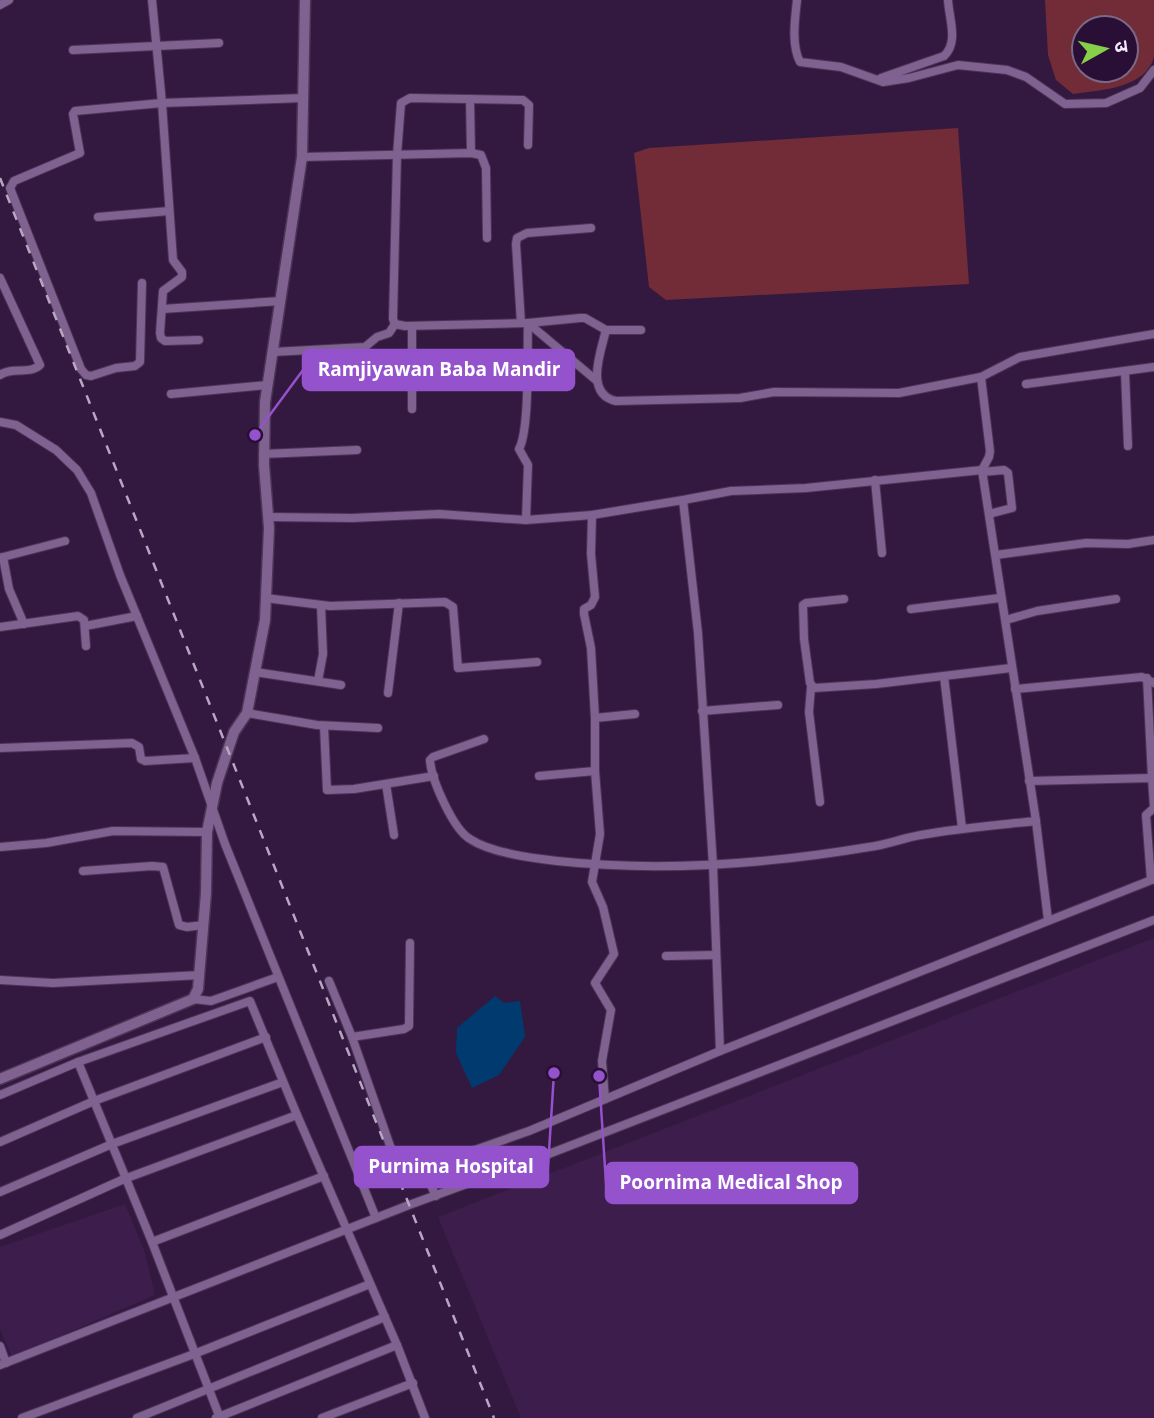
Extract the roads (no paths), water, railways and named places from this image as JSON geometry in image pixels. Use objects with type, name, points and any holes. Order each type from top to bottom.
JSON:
[{"type":"street","points":[[0,5],[9,0]]},
{"type":"street","points":[[152,0],[173,260],[182,277],[163,291],[161,338],[170,341],[199,340]]},
{"type":"street","points":[[193,999],[200,975],[207,831],[217,783],[234,732],[247,713],[265,620],[269,517],[263,454],[267,385],[302,157],[305,0]]},
{"type":"street","points":[[797,0],[796,55],[800,62],[841,67],[883,82],[958,65],[1007,70],[1026,77],[1065,104],[1107,103],[1140,88],[1154,70]]},
{"type":"street","points":[[877,79],[944,56],[951,50],[953,42],[948,0]]},
{"type":"street","points":[[73,50],[219,43]]},
{"type":"street","points":[[142,283],[140,362],[135,366],[116,368],[92,376],[86,374],[76,357],[10,188],[14,181],[80,153],[73,114],[75,111],[162,103],[304,98]]},
{"type":"street","points":[[273,352],[365,347],[392,330],[395,324],[397,155],[401,103],[404,99],[527,101],[528,145]]},
{"type":"street","points":[[470,99],[471,153]]},
{"type":"street","points":[[302,157],[471,153],[481,155],[485,160],[487,239]]},
{"type":"street","points":[[98,217],[169,211]]},
{"type":"street","points":[[526,520],[528,465],[519,449],[525,421],[524,323],[517,238],[527,233],[591,228]]},
{"type":"street","points":[[0,278],[40,365],[34,370],[11,370],[0,375]]},
{"type":"street","points":[[162,309],[281,302]]},
{"type":"street","points":[[395,324],[412,326],[524,323],[580,318],[606,330],[641,330]]},
{"type":"street","points":[[524,323],[597,381],[605,397],[611,400],[740,398],[774,392],[899,393],[981,377],[1020,357],[1154,334]]},
{"type":"street","points":[[412,326],[412,409]]},
{"type":"street","points":[[597,381],[606,330]]},
{"type":"street","points":[[1026,384],[1154,367]]},
{"type":"street","points":[[1125,372],[1128,446]]},
{"type":"street","points":[[981,377],[990,451],[982,471],[1036,821],[1048,920]]},
{"type":"street","points":[[171,394],[267,385]]},
{"type":"street","points":[[0,422],[16,425],[64,457],[91,493],[278,977],[376,1218]]},
{"type":"street","points":[[263,454],[357,450]]},
{"type":"street","points":[[269,517],[352,519],[439,514],[526,520],[592,515],[731,491],[806,488],[1004,470],[1008,473],[1012,508],[989,514]]},
{"type":"street","points":[[875,480],[882,554]]},
{"type":"street","points":[[683,500],[698,633],[713,865],[720,1051]]},
{"type":"street","points":[[592,515],[590,554],[594,597],[591,604],[584,609],[591,648],[600,834],[592,882],[603,907],[614,954],[595,984],[611,1010],[602,1061],[605,1099]]},
{"type":"street","points":[[996,555],[1086,543],[1128,544],[1154,540]]},
{"type":"street","points":[[24,624],[9,589],[1,557],[65,541]]},
{"type":"street","points":[[265,598],[321,606],[445,602],[453,607],[458,668],[537,662]]},
{"type":"street","points":[[911,610],[1000,598]]},
{"type":"street","points":[[820,802],[809,712],[811,687],[804,639],[803,605],[844,599]]},
{"type":"street","points":[[1006,620],[1037,611],[1116,599]]},
{"type":"street","points":[[388,693],[399,603]]},
{"type":"street","points":[[318,681],[323,654],[321,606]]},
{"type":"street","points":[[0,627],[78,616],[84,620],[86,646]]},
{"type":"street","points":[[85,626],[137,616]]},
{"type":"street","points":[[811,687],[876,684],[1012,668]]},
{"type":"street","points":[[255,672],[341,685]]},
{"type":"street","points":[[944,676],[962,828]]},
{"type":"street","points":[[436,1196],[429,1180],[432,1165],[528,1131],[720,1051],[1152,880],[1146,815],[1154,808],[1150,680],[1142,677],[1015,689]]},
{"type":"street","points":[[702,711],[778,705]]},
{"type":"street","points":[[247,713],[324,726],[378,728]]},
{"type":"street","points":[[594,718],[635,714]]},
{"type":"street","points":[[324,726],[327,790],[354,789],[434,776]]},
{"type":"street","points":[[484,739],[433,757],[430,764],[434,776],[446,806],[463,833],[470,839],[524,857],[596,865],[713,865],[872,847],[917,835],[1036,821]]},
{"type":"street","points":[[0,748],[132,743],[139,747],[141,759],[145,761],[195,758]]},
{"type":"street","points":[[539,776],[595,771]]},
{"type":"street","points":[[1029,781],[1152,778]]},
{"type":"street","points":[[386,784],[394,835]]},
{"type":"street","points":[[0,847],[46,843],[113,831],[207,831]]},
{"type":"street","points":[[83,871],[163,867],[179,925],[204,926]]},
{"type":"street","points":[[0,1346],[3,1364],[347,1229],[1154,920]]},
{"type":"street","points":[[352,1037],[404,1030],[410,1026],[410,943]]},
{"type":"street","points":[[666,956],[716,955]]},
{"type":"street","points":[[0,981],[53,983],[200,975]]},
{"type":"street","points":[[0,1079],[193,999],[211,1001],[278,977]]},
{"type":"street","points":[[329,981],[352,1037],[395,1160],[429,1180]]},
{"type":"street","points":[[0,1096],[78,1062],[250,1001],[413,1383],[424,1416],[414,1418]]},
{"type":"street","points":[[0,1142],[94,1101],[266,1037]]},
{"type":"street","points":[[78,1062],[152,1242],[218,1418],[397,1345]]},
{"type":"street","points":[[0,1192],[111,1144],[284,1082]]},
{"type":"street","points":[[0,1234],[124,1179],[297,1115]]},
{"type":"street","points":[[152,1242],[324,1176]]},
{"type":"street","points":[[22,1418],[370,1284]]},
{"type":"street","points":[[136,1418],[385,1317]]},
{"type":"street","points":[[322,1418],[413,1383]]},
{"type":"water","points":[[495,996],[504,1003],[520,1001],[525,1037],[499,1075],[472,1088],[456,1053],[457,1028]]},
{"type":"railway","points":[[0,178],[494,1418]]},
{"type":"place","name":"Ramjiyawan Baba Mandir","points":[[255,435]]},
{"type":"place","name":"Purnima Hospital","points":[[554,1073]]},
{"type":"place","name":"Poornima Medical Shop","points":[[599,1076]]}]
